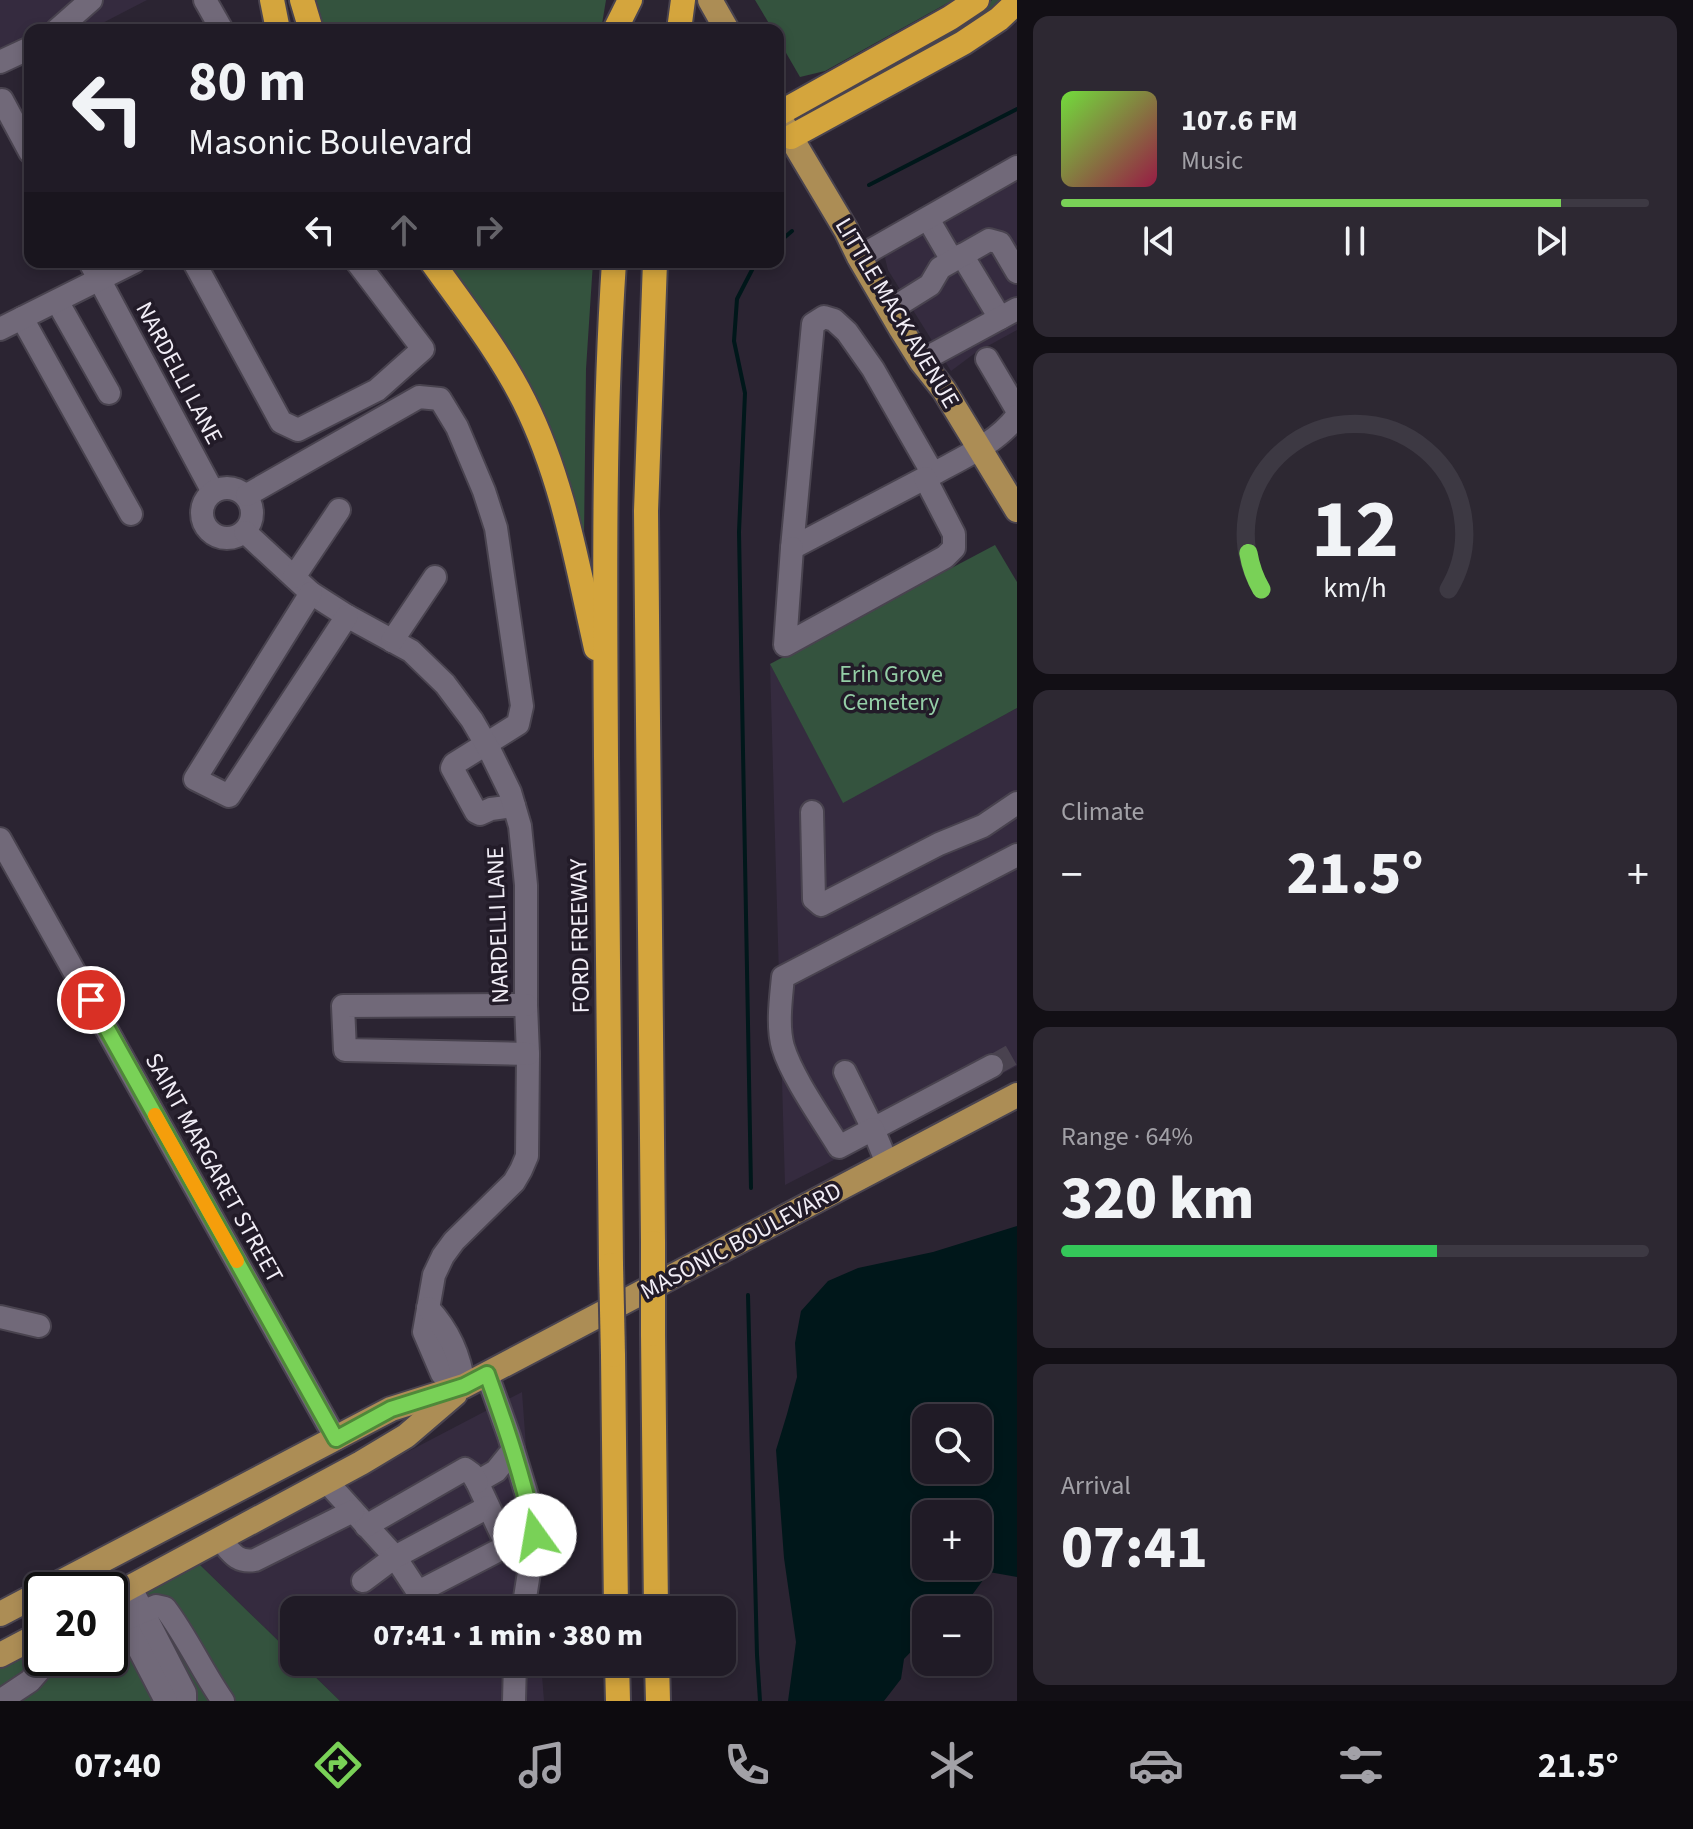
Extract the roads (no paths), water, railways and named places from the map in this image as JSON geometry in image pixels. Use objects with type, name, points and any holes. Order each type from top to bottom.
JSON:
[{"type":"highway","points":[[272,0],[277,24]]},
{"type":"highway","points":[[302,0],[309,24]]},
{"type":"highway","points":[[618,24],[630,0]]},
{"type":"highway","points":[[636,24],[639,0]]},
{"type":"highway","points":[[680,24],[683,0]]},
{"type":"highway","points":[[784,112],[977,0]]},
{"type":"highway","points":[[791,137],[963,43],[999,19],[1017,2]]},
{"type":"highway","points":[[436,268],[502,363],[538,433],[560,493],[606,689]]},
{"type":"highway","name":"FORD FREEWAY","points":[[614,268],[606,473],[606,689],[616,1596]]},
{"type":"highway","points":[[655,268],[646,511],[656,1596]]},
{"type":"highway","points":[[617,1676],[618,1701]]},
{"type":"highway","points":[[657,1676],[658,1701]]},
{"type":"main road","points":[[710,0],[724,24]]},
{"type":"main road","name":"LITTLE MACK AVENUE","points":[[784,125],[890,310],[921,361],[944,390],[1017,510]]},
{"type":"main road","name":"MASONIC BOULEVARD","points":[[80,1572],[391,1409],[464,1386],[1017,1095]]},
{"type":"main road","name":"MASONIC BOULEVARD","points":[[128,1585],[355,1467],[406,1436],[464,1386]]},
{"type":"main road","points":[[336,1439],[348,1440],[355,1467]]},
{"type":"main road","points":[[113,1572],[119,1562],[184,1526],[206,1506]]},
{"type":"main road","name":"MASONIC BOULEVARD","points":[[0,1614],[24,1601]]},
{"type":"main road","points":[[0,1655],[24,1642]]},
{"type":"street","points":[[64,24],[91,0]]},
{"type":"street","points":[[205,0],[219,24]]},
{"type":"street","points":[[0,62],[24,51]]},
{"type":"street","points":[[2,100],[24,141]]},
{"type":"street","points":[[859,257],[1016,169]]},
{"type":"street","points":[[921,361],[1009,313],[957,258],[928,219]]},
{"type":"street","points":[[890,310],[930,285],[940,268],[989,240],[1000,243],[1017,272]]},
{"type":"street","points":[[197,268],[281,422],[298,430],[377,390],[423,349],[362,268]]},
{"type":"street","points":[[0,329],[57,301],[95,271]]},
{"type":"street","name":"NARDELLI LANE","points":[[95,271],[213,492]]},
{"type":"street","points":[[57,301],[109,393]]},
{"type":"street","points":[[824,317],[834,320],[847,332],[873,369],[929,476],[954,534],[954,548],[945,557],[785,645],[792,548],[813,324],[824,317]]},
{"type":"street","points":[[22,318],[131,514]]},
{"type":"street","points":[[792,548],[1001,434],[1017,413],[987,359]]},
{"type":"street","points":[[247,495],[419,397],[440,399],[457,427],[496,528],[522,706],[518,724],[452,768],[476,812],[480,814],[514,806]]},
{"type":"street","points":[[231,487],[247,495],[253,514],[245,532],[225,538],[215,536],[207,529],[202,519],[202,509],[213,492],[231,487]]},
{"type":"street","points":[[294,577],[339,510]]},
{"type":"street","name":"NARDELLI LANE","points":[[245,532],[311,593],[411,651],[445,684],[486,744],[510,792],[520,826],[525,874],[527,1156],[514,1182],[454,1241],[443,1256],[434,1275],[428,1308],[443,1324],[462,1365],[464,1386]]},
{"type":"street","points":[[392,641],[435,577]]},
{"type":"street","points":[[311,593],[195,779],[229,796],[347,616]]},
{"type":"street","points":[[812,812],[814,899],[821,905],[939,844],[983,826],[1017,803]]},
{"type":"street","name":"SAINT MARGARET STREET","points":[[0,839],[336,1439]]},
{"type":"street","points":[[992,1066],[839,1147],[798,1080],[783,1046],[780,1008],[783,977],[1017,855]]},
{"type":"street","points":[[526,1005],[343,1006],[345,1050],[528,1054]]},
{"type":"street","points":[[845,1072],[887,1163]]},
{"type":"street","points":[[0,1317],[39,1326]]},
{"type":"street","points":[[487,1374],[528,1499],[535,1535],[525,1596]]},
{"type":"street","points":[[477,1482],[496,1471],[513,1450]]},
{"type":"street","points":[[220,1539],[239,1559],[255,1560],[360,1518],[465,1469],[477,1482],[507,1546],[418,1592],[395,1557],[360,1518],[327,1482]]},
{"type":"street","points":[[363,1581],[395,1557],[488,1507]]},
{"type":"street","points":[[128,1618],[156,1606],[165,1608],[223,1701]]},
{"type":"street","points":[[128,1622],[185,1693],[185,1701]]},
{"type":"street","points":[[128,1623],[166,1701]]},
{"type":"street","points":[[0,1701],[34,1676]]},
{"type":"street","points":[[514,1701],[515,1676]]},
{"type":"waterway","points":[[869,185],[1017,109]]},
{"type":"waterway","points":[[784,238],[792,231]]},
{"type":"waterway","points":[[751,1188],[739,532],[745,393],[734,341],[737,299],[753,268]]},
{"type":"waterway","points":[[748,1295],[760,1701]]},
{"type":"tunnel","points":[[992,1066],[1017,1052]]},
{"type":"park label","name":"Erin Grove Cemetery","points":[[891,688]]}]
